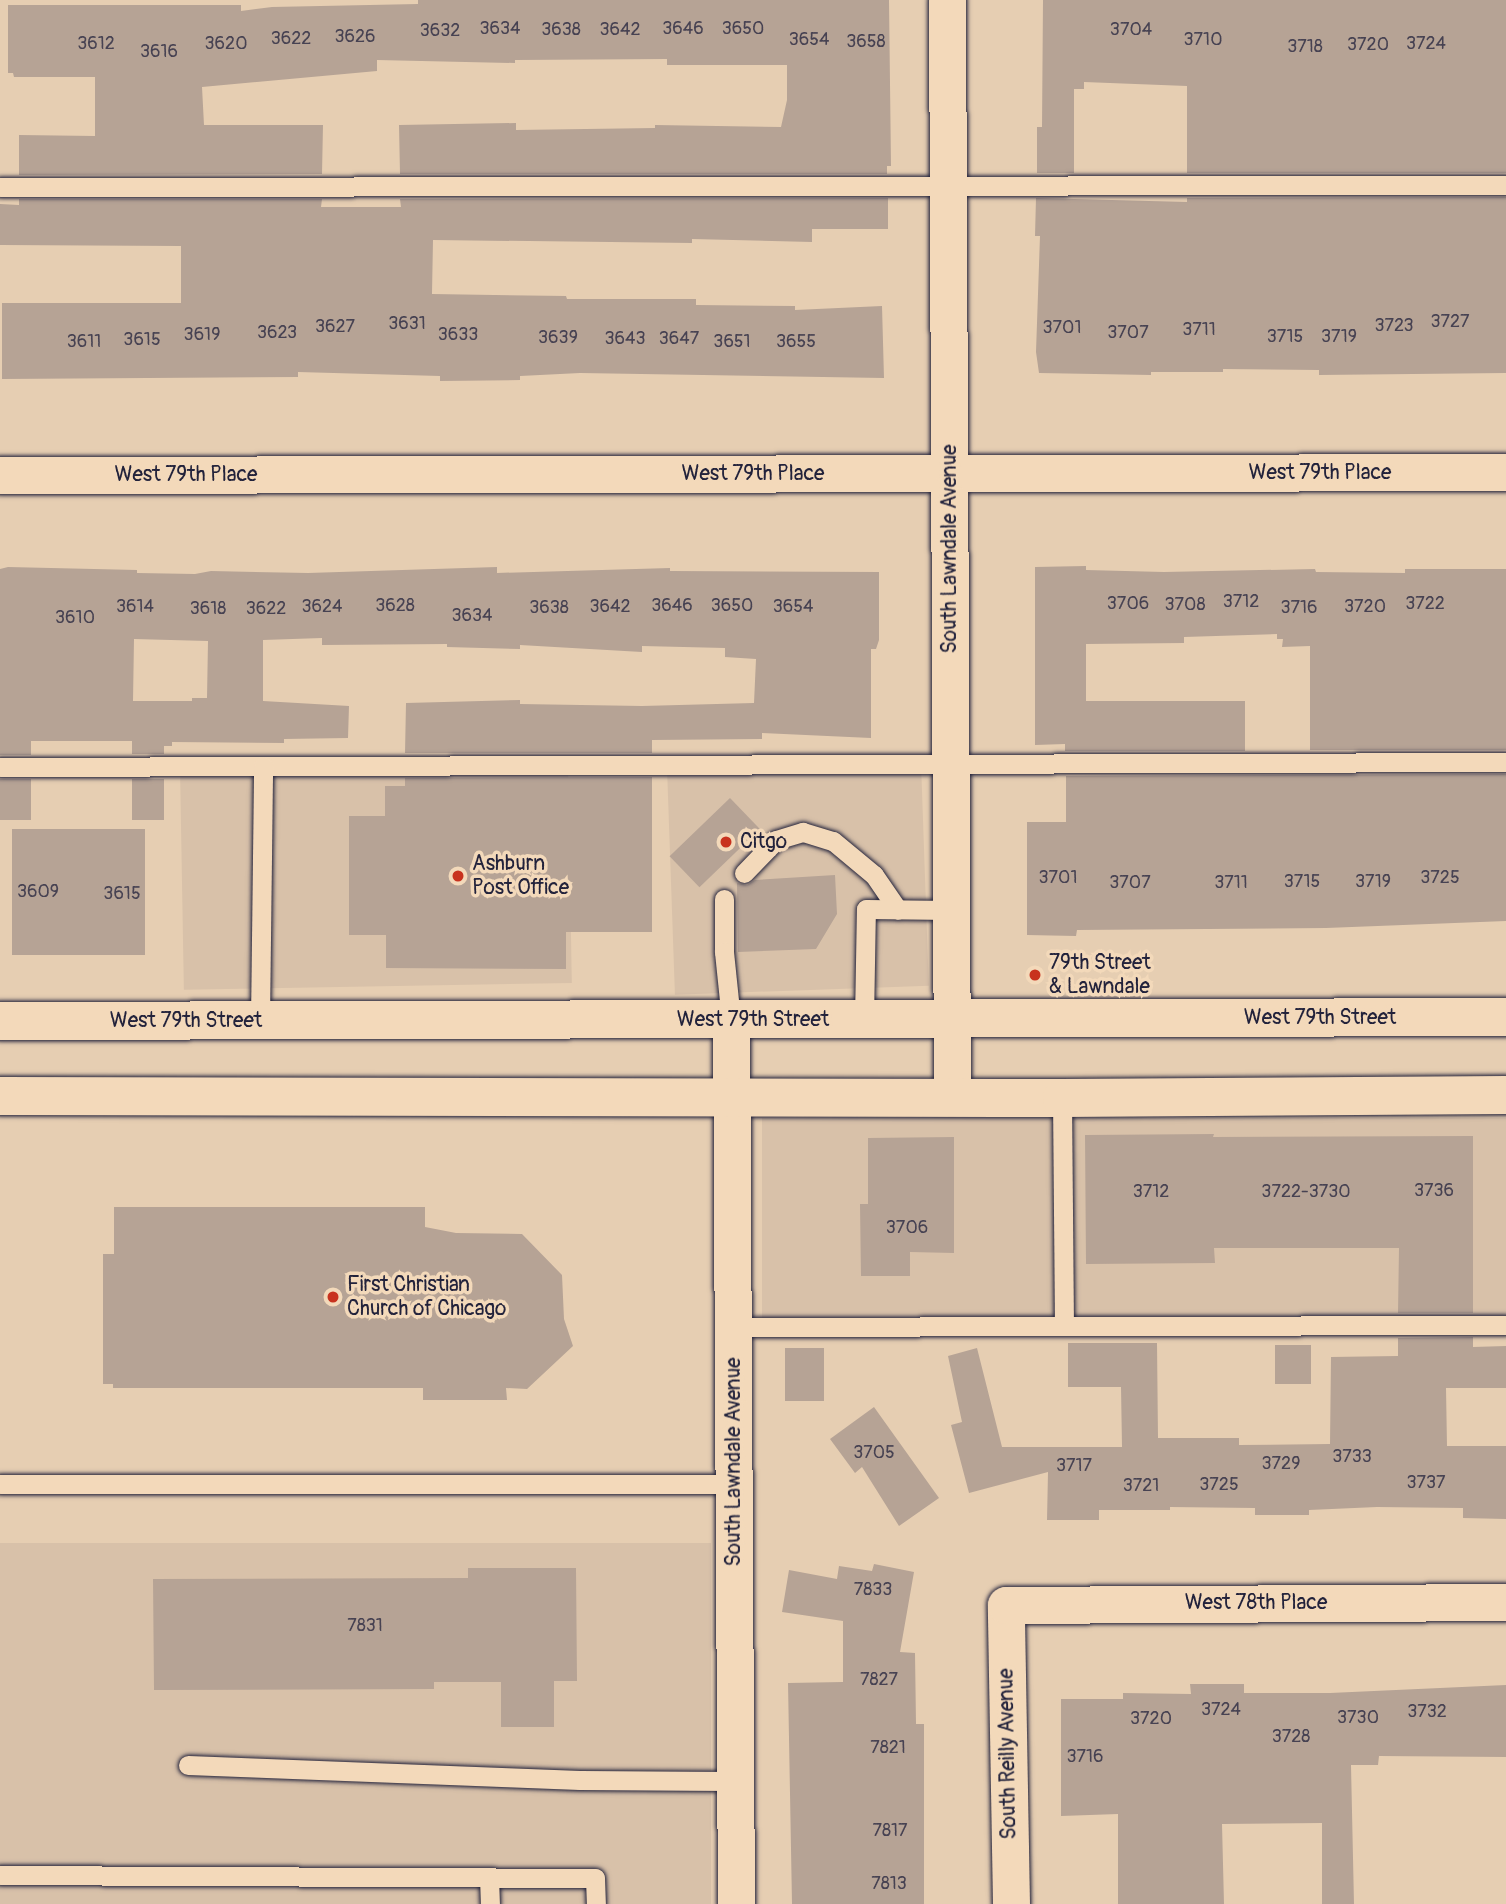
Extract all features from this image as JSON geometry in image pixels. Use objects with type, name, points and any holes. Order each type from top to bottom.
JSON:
[{"type":"main road","name":"West 79th Street","points":[[0,1021],[1506,1017]]},
{"type":"main road","points":[[0,1096],[1062,1098],[1506,1094]]},
{"type":"street","name":"South Lawndale Avenue","points":[[947,0],[953,1097]]},
{"type":"street","name":"West 79th Place","points":[[0,475],[1506,472]]},
{"type":"street","name":"South Lawndale Avenue","points":[[731,1020],[736,1904]]},
{"type":"street","name":"West 78th Place","points":[[1006,1605],[1506,1602]]},
{"type":"street","name":"South Reilly Avenue","points":[[1006,1605],[1011,1904]]},
{"type":"lane","points":[[0,187],[1506,185]]},
{"type":"lane","points":[[0,767],[1506,762]]},
{"type":"lane","points":[[260,1021],[263,766]]},
{"type":"lane","points":[[744,873],[776,839],[803,832],[833,841],[874,875],[898,910]]},
{"type":"lane","points":[[724,899],[724,952],[731,1020]]},
{"type":"lane","points":[[864,1020],[866,909],[951,910]]},
{"type":"lane","points":[[1062,1098],[1064,1326]]},
{"type":"lane","points":[[733,1327],[1506,1325]]},
{"type":"lane","points":[[0,1484],[734,1484]]},
{"type":"lane","points":[[188,1765],[580,1780],[735,1781]]},
{"type":"lane","points":[[0,1875],[595,1878],[596,1904]]},
{"type":"lane","points":[[489,1877],[490,1904]]},
{"type":"shaded area","points":[[921,763],[929,986],[675,995],[667,772]]},
{"type":"shaded area","points":[[568,764],[572,983],[184,990],[180,771]]},
{"type":"shaded area","points":[[762,1118],[1506,1118],[1506,1327],[762,1327]]},
{"type":"shaded area","points":[[0,1543],[711,1543],[711,1904],[0,1904]]},
{"type":"building","points":[[418,0],[889,0],[891,166],[887,166],[887,174],[400,174],[399,125],[516,123],[516,130],[655,128],[655,125],[781,127],[787,100],[787,65],[667,65],[667,59],[515,60],[515,63],[377,60],[377,71],[202,87],[204,125],[323,125],[322,174],[19,175],[19,135],[95,136],[95,77],[14,77],[13,73],[8,73],[8,5],[241,5],[241,11],[272,7],[418,4]]},
{"type":"building","points":[[1043,0],[1506,0],[1506,173],[1187,173],[1187,86],[1084,82],[1084,89],[1074,89],[1074,173],[1037,173],[1037,127],[1042,127]]},
{"type":"building","points":[[1506,197],[1506,373],[1319,375],[1319,370],[1223,369],[1223,372],[1151,372],[1151,375],[1039,373],[1036,352],[1040,236],[1035,236],[1036,198],[1187,202],[1187,198]]},
{"type":"building","points":[[888,198],[888,229],[812,229],[812,242],[692,239],[692,243],[433,240],[432,294],[566,296],[567,299],[696,299],[696,305],[795,306],[795,310],[882,306],[884,378],[580,373],[520,376],[520,380],[440,381],[440,376],[298,372],[298,377],[2,379],[2,303],[181,303],[181,246],[0,245],[0,204],[19,205],[19,199],[322,199],[321,207],[401,207],[400,199]]},
{"type":"building","points":[[1086,566],[1086,570],[1164,572],[1315,569],[1316,572],[1405,573],[1405,569],[1506,569],[1506,750],[1310,750],[1310,646],[1282,647],[1283,639],[1277,639],[1277,634],[1184,637],[1184,643],[1086,644],[1086,701],[1245,701],[1245,751],[1065,751],[1065,744],[1035,745],[1035,567]]},
{"type":"building","points":[[497,567],[497,573],[670,568],[670,571],[879,572],[879,640],[876,649],[871,649],[871,738],[762,733],[762,739],[652,740],[652,753],[405,753],[406,703],[520,700],[520,704],[642,706],[754,703],[756,659],[725,657],[725,648],[642,646],[642,652],[520,645],[520,649],[447,647],[447,644],[322,645],[322,638],[263,640],[263,701],[349,706],[348,738],[284,739],[284,743],[172,742],[172,746],[164,746],[164,754],[132,754],[132,741],[31,741],[31,755],[0,755],[0,569],[137,570],[137,573],[195,574],[211,571],[308,573]],"holes":[[[134,639],[208,641],[207,698],[192,698],[192,701],[133,701]]]},
{"type":"building","points":[[1506,774],[1506,921],[1326,928],[1077,930],[1076,936],[1027,935],[1027,822],[1066,822],[1066,776]]},
{"type":"building","name":"Ashburn Post Office","points":[[652,777],[652,932],[566,932],[566,969],[386,968],[386,935],[349,935],[349,816],[385,816],[385,786],[405,786],[405,778]]},
{"type":"building","points":[[0,779],[31,779],[31,820],[0,820]]},
{"type":"building","points":[[132,779],[164,779],[164,820],[132,820]]},
{"type":"building","points":[[730,798],[760,829],[699,887],[670,856]]},
{"type":"building","points":[[12,829],[145,829],[145,955],[12,955]]},
{"type":"building","points":[[835,875],[837,914],[816,949],[738,952],[737,883],[747,885],[755,880]]},
{"type":"building","points":[[1214,1134],[1213,1137],[1473,1136],[1473,1313],[1398,1313],[1399,1248],[1214,1248],[1215,1263],[1086,1264],[1085,1135]]},
{"type":"building","points":[[954,1137],[954,1253],[910,1252],[910,1276],[861,1276],[860,1204],[868,1204],[868,1138]]},
{"type":"building","name":"First Christian Church of Chicago","points":[[114,1207],[425,1207],[425,1227],[456,1233],[522,1234],[562,1275],[564,1319],[573,1346],[527,1389],[506,1388],[507,1400],[423,1400],[423,1388],[113,1388],[113,1384],[103,1384],[103,1254],[114,1254]]},
{"type":"building","points":[[1473,1337],[1473,1347],[1506,1346],[1506,1388],[1446,1388],[1447,1446],[1506,1446],[1506,1519],[1463,1518],[1463,1508],[1377,1507],[1309,1510],[1309,1515],[1255,1515],[1255,1508],[1170,1507],[1170,1510],[1099,1510],[1099,1520],[1047,1520],[1048,1472],[969,1493],[951,1425],[962,1422],[948,1356],[977,1348],[1002,1447],[1122,1447],[1121,1387],[1068,1387],[1068,1343],[1157,1343],[1158,1438],[1239,1438],[1239,1445],[1330,1444],[1331,1357],[1398,1356],[1398,1338]]},
{"type":"building","points":[[1275,1345],[1311,1345],[1311,1384],[1275,1384]]},
{"type":"building","points":[[785,1348],[824,1348],[824,1401],[785,1401]]},
{"type":"building","points":[[874,1407],[939,1498],[899,1526],[862,1467],[855,1473],[830,1439]]},
{"type":"building","points":[[874,1564],[914,1572],[900,1652],[915,1653],[916,1724],[924,1724],[924,1904],[792,1904],[788,1683],[843,1682],[843,1621],[782,1612],[789,1570],[837,1579],[839,1566],[872,1571]]},
{"type":"building","points":[[468,1568],[576,1568],[577,1681],[554,1681],[554,1727],[501,1727],[501,1682],[434,1682],[434,1689],[154,1690],[153,1579],[468,1578]]},
{"type":"building","points":[[1190,1684],[1244,1684],[1244,1693],[1330,1693],[1506,1685],[1506,1757],[1379,1756],[1378,1765],[1351,1765],[1354,1904],[1322,1904],[1322,1823],[1222,1824],[1224,1904],[1118,1904],[1118,1814],[1061,1816],[1061,1699],[1123,1699],[1123,1693],[1191,1694]]},
{"type":"place","name":"Citgo","points":[[726,842]]},
{"type":"place","name":"Ashburn Post Office","points":[[458,876]]},
{"type":"place","name":"79th Street & Lawndale","points":[[1035,975]]},
{"type":"place","name":"First Christian Church of Chicago","points":[[333,1297]]}]
